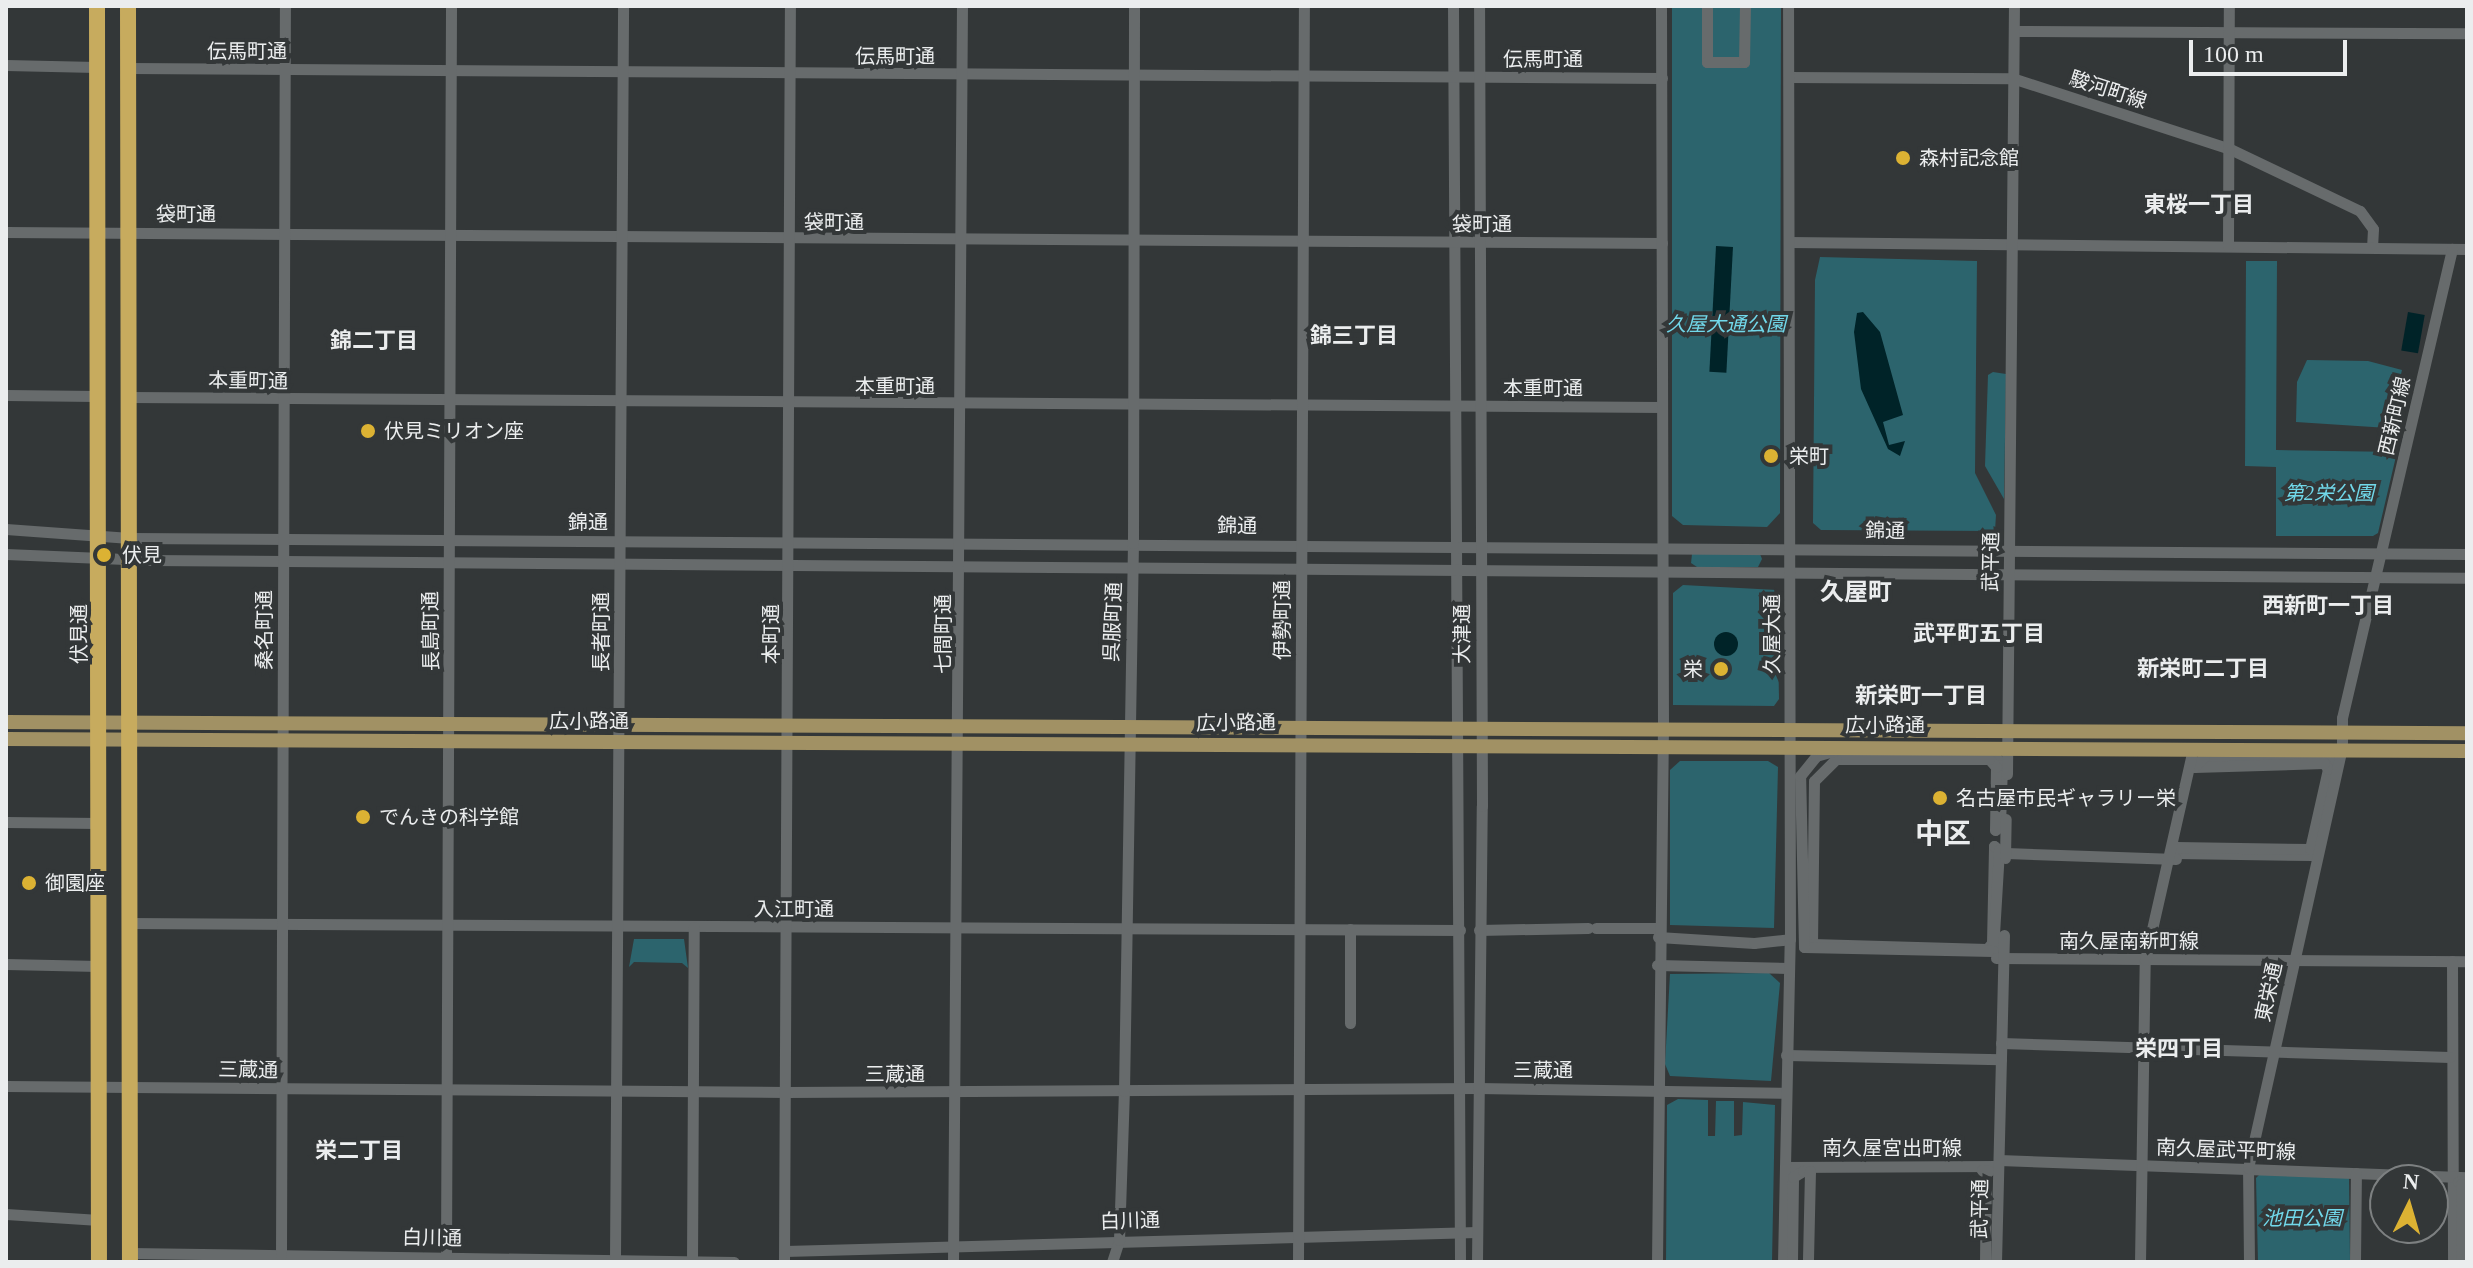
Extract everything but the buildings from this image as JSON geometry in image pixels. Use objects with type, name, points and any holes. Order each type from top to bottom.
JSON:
[{"type":"highway","name":"伏見通","points":[[97,6],[99,1262]]},
{"type":"highway","points":[[128,6],[130,1257]]},
{"type":"main road","name":"広小路通","points":[[6,722],[99,721],[129,730],[280,740],[1300,742],[1482,746],[2008,745],[2196,756],[2342,749],[2467,751]]},
{"type":"main road","name":"広小路通","points":[[6,739],[99,739],[129,730],[281,722],[1789,726],[2467,733]]},
{"type":"street","name":"桑名町通","points":[[281,1255],[280,740],[285,6]]},
{"type":"street","name":"長島町通","points":[[446,1256],[451,6]]},
{"type":"street","name":"長者町通","points":[[615,1258],[617,540],[623,6]]},
{"type":"street","name":"本町通","points":[[785,1256],[790,6]]},
{"type":"street","name":"七間町通","points":[[953,1262],[958,743],[961,724],[962,6]]},
{"type":"street","name":"呉服町通","points":[[1112,1262],[1119,1240],[1124,1091],[1133,568],[1134,6]]},
{"type":"street","name":"伊勢町通","points":[[1298,1262],[1297,929],[1301,725],[1304,6]]},
{"type":"street","name":"大津通","points":[[1453,6],[1460,1262]]},
{"type":"street","name":"大津通","points":[[1477,1262],[1482,746],[1479,6]]},
{"type":"street","points":[[1657,1262],[1657,965],[1663,726],[1661,6]]},
{"type":"street","points":[[1707,6],[1707,62],[1744,62],[1745,6]]},
{"type":"street","name":"久屋大通","points":[[1783,1262],[1790,962],[1788,6]]},
{"type":"street","name":"武平通","points":[[1991,1262],[1998,1163],[2008,745],[2014,6]]},
{"type":"street","points":[[2228,246],[2229,6]]},
{"type":"street","points":[[2014,31],[2467,33]]},
{"type":"street","points":[[6,65],[96,67]]},
{"type":"street","name":"伝馬町通","points":[[129,68],[1662,78]]},
{"type":"street","name":"駿河町線","points":[[1789,77],[2012,78],[2228,148],[2360,211],[2373,229],[2372,247]]},
{"type":"street","name":"袋町通","points":[[6,232],[1662,243]]},
{"type":"street","points":[[1789,242],[2467,249]]},
{"type":"street","name":"西新町線","points":[[2343,732],[2452,249]]},
{"type":"street","points":[[6,395],[96,396]]},
{"type":"street","name":"本重町通","points":[[129,397],[960,405],[1661,407]]},
{"type":"street","name":"錦通","points":[[6,529],[130,538],[788,539],[2467,554]]},
{"type":"street","name":"錦通","points":[[6,554],[130,560],[619,565],[2467,578]]},
{"type":"street","name":"東栄通","points":[[2249,1262],[2248,1168],[2342,749],[2343,732]]},
{"type":"street","points":[[1834,751],[1992,753],[2002,765],[2000,826],[1995,830],[1996,767],[1989,759],[1836,759],[1814,781],[1812,944],[1987,949],[1992,943],[1994,846],[1999,849],[1996,946],[1990,952],[1814,951],[1802,945],[1800,776],[1816,756],[1834,751]]},
{"type":"street","points":[[2196,756],[2194,767],[2204,757],[2329,758],[2332,769],[2312,855],[2175,853],[2176,847],[2307,853],[2328,769],[2324,763],[2196,756]]},
{"type":"street","points":[[2140,1262],[2145,960],[2196,756]]},
{"type":"street","points":[[6,822],[98,823]]},
{"type":"street","points":[[2006,853],[2316,862]]},
{"type":"street","name":"入江町通","points":[[128,923],[1460,930]]},
{"type":"street","points":[[692,1260],[694,927]]},
{"type":"street","points":[[1479,930],[1592,928],[1766,944],[1790,939]]},
{"type":"street","points":[[1350,929],[1350,1023]]},
{"type":"street","name":"南久屋南新町線","points":[[1657,965],[2003,958],[2467,961]]},
{"type":"street","points":[[2452,961],[2450,1057],[2458,1262]]},
{"type":"street","points":[[6,964],[98,966]]},
{"type":"street","points":[[2001,1043],[2450,1057]]},
{"type":"street","points":[[1786,1055],[2001,1059]]},
{"type":"street","name":"三蔵通","points":[[6,1086],[786,1092],[1478,1088],[1785,1093]]},
{"type":"street","name":"南久屋武平町線","points":[[1998,1163],[2248,1168],[2453,1177]]},
{"type":"street","name":"南久屋宮出町線","points":[[1785,1167],[1998,1163]]},
{"type":"street","points":[[1982,1170],[1992,1177],[1991,1262],[1986,1173],[1982,1170]]},
{"type":"street","points":[[1792,1262],[1793,1177],[1810,1171],[1808,1262]]},
{"type":"street","points":[[2355,1262],[2356,1173]]},
{"type":"street","points":[[2453,1177],[2467,1177]]},
{"type":"street","points":[[2459,1180],[2465,1181],[2461,1184],[2458,1262],[2459,1180]]},
{"type":"street","points":[[6,1214],[99,1220]]},
{"type":"street","name":"白川通","points":[[785,1256],[953,1243],[1477,1232]]},
{"type":"street","name":"白川通","points":[[130,1257],[446,1256],[734,1262]]},
{"type":"green space","name":"久屋大通公園","points":[[1672,6],[1781,6],[1780,513],[1767,527],[1683,525],[1672,516]]},
{"type":"green space","points":[[1820,257],[1977,261],[1975,473],[1996,515],[1995,531],[1821,530],[1813,523],[1815,280]]},
{"type":"green space","name":"第2栄公園","points":[[2246,261],[2277,261],[2276,450],[2397,452],[2378,533],[2373,536],[2276,536],[2276,467],[2245,466]]},
{"type":"green space","points":[[2307,360],[2368,361],[2402,370],[2388,428],[2296,422],[2297,382]]},
{"type":"green space","points":[[1993,372],[2006,374],[2004,499],[1985,466],[1988,375]]},
{"type":"green space","points":[[1692,554],[1760,554],[1762,559],[1758,567],[1697,567],[1691,563]]},
{"type":"green space","points":[[1683,585],[1777,590],[1779,699],[1774,706],[1673,705],[1673,593]]},
{"type":"green space","points":[[1680,761],[1768,761],[1778,767],[1774,928],[1670,925],[1670,770]]},
{"type":"green space","points":[[634,939],[684,939],[688,968],[682,963],[634,962],[629,967]]},
{"type":"green space","points":[[1769,973],[1780,983],[1771,1081],[1670,1076],[1665,1064],[1670,974]]},
{"type":"green space","points":[[1678,1099],[1708,1100],[1708,1136],[1715,1136],[1716,1101],[1734,1101],[1734,1136],[1742,1135],[1743,1102],[1775,1105],[1772,1262],[1666,1262],[1667,1105]]},
{"type":"green space","name":"池田公園","points":[[2261,1173],[2349,1177],[2350,1262],[2258,1262],[2256,1178]]},
{"type":"shaded area","points":[[1716,246],[1733,247],[1726,373],[1709,372]]},
{"type":"shaded area","points":[[1863,312],[1880,332],[1903,415],[1883,422],[1889,445],[1905,441],[1900,456],[1888,449],[1861,389],[1854,332],[1857,313]]},
{"type":"shaded area","points":[[2408,312],[2425,315],[2418,353],[2401,350]]},
{"type":"shaded area","points":[[1726,632],[1734,636],[1738,644],[1734,652],[1726,656],[1718,652],[1714,644],[1718,636]]},
{"type":"place","name":"森村記念館","points":[[1903,158]]},
{"type":"place","name":"伏見ミリオン座","points":[[368,431]]},
{"type":"place","name":"栄町","points":[[1771,456]]},
{"type":"place","name":"伏見","points":[[104,555]]},
{"type":"place","name":"栄","points":[[1721,669]]},
{"type":"place","name":"名古屋市民ギャラリー栄","points":[[1940,798]]},
{"type":"place","name":"でんきの科学館","points":[[363,817]]},
{"type":"place","name":"御園座","points":[[29,883]]},
{"type":"district","name":"東桜一丁目","points":[[2199,205]]},
{"type":"district","name":"錦三丁目","points":[[1354,336]]},
{"type":"district","name":"錦二丁目","points":[[374,341]]},
{"type":"district","name":"久屋町","points":[[1856,593]]},
{"type":"district","name":"西新町一丁目","points":[[2328,606]]},
{"type":"district","name":"武平町五丁目","points":[[1979,634]]},
{"type":"district","name":"新栄町二丁目","points":[[2203,669]]},
{"type":"district","name":"新栄町一丁目","points":[[1921,696]]},
{"type":"district","name":"中区","points":[[1943,834]]},
{"type":"district","name":"栄四丁目","points":[[2179,1049]]},
{"type":"district","name":"栄二丁目","points":[[359,1151]]}]
